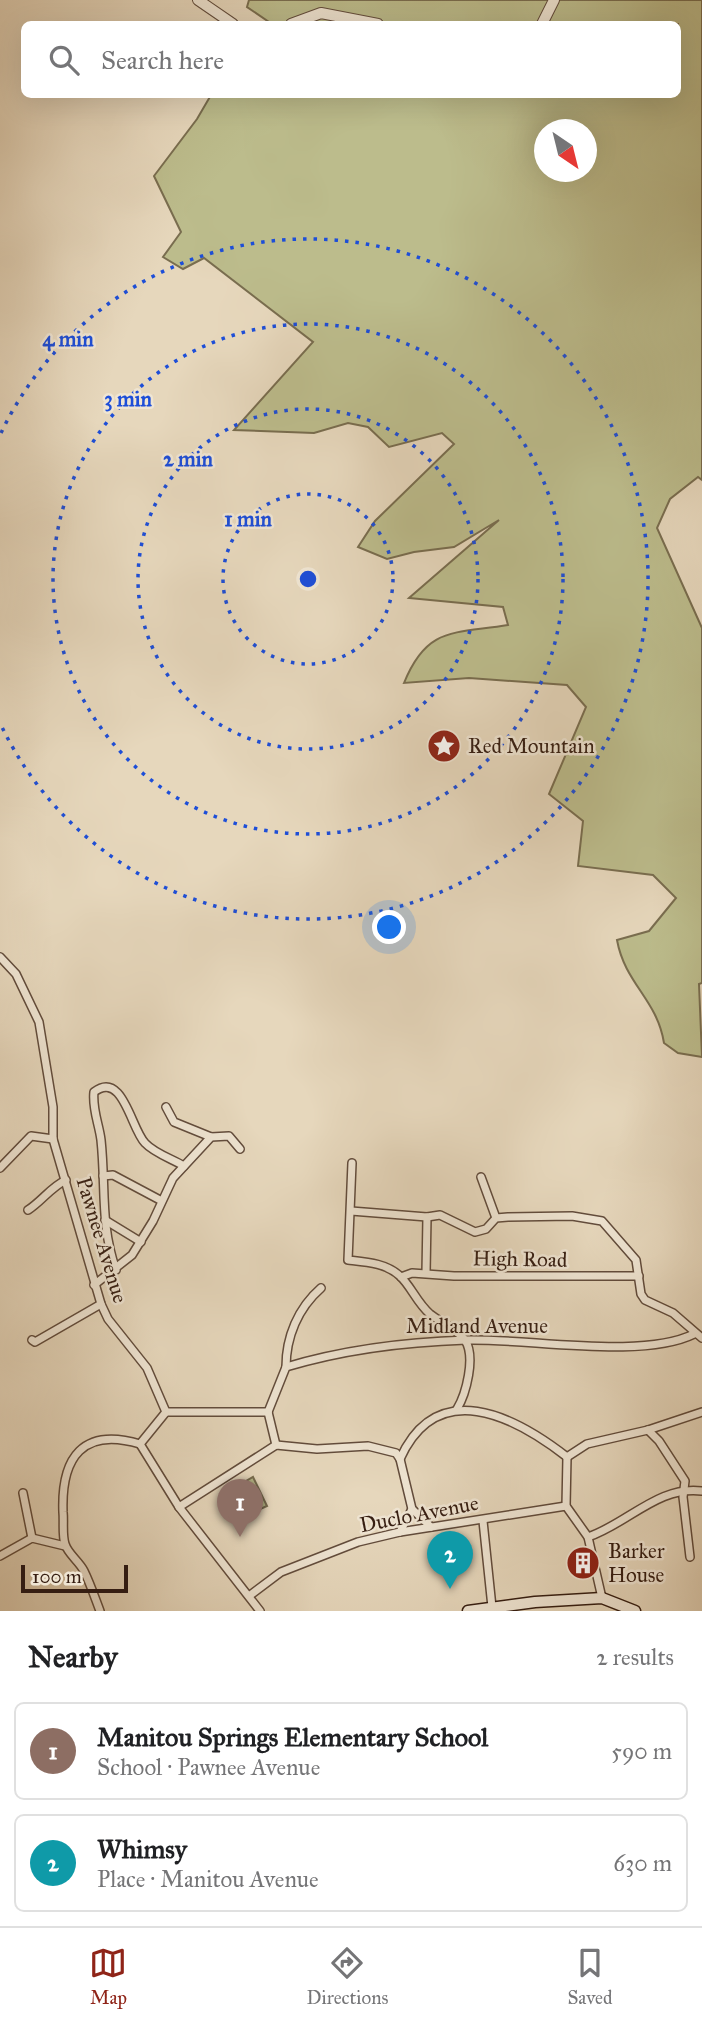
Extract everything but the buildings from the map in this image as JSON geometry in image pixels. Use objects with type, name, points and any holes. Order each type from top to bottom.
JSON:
[{"type":"main road","points":[[469,1611],[602,1598],[635,1611]]},
{"type":"street","points":[[198,0],[229,21]]},
{"type":"street","points":[[544,21],[554,0]]},
{"type":"street","points":[[299,21],[321,13],[362,21]]},
{"type":"street","name":"Pawnee Avenue","points":[[0,957],[16,974],[39,1022],[53,1107],[53,1139],[94,1285],[108,1319],[147,1368],[166,1412]]},
{"type":"street","points":[[116,1270],[106,1241],[101,1140],[93,1103],[94,1092],[101,1087],[109,1087],[119,1092],[145,1143],[184,1166]]},
{"type":"street","points":[[166,1107],[174,1122],[211,1137],[229,1136],[240,1149]]},
{"type":"street","points":[[0,1168],[31,1136],[53,1139]]},
{"type":"street","points":[[94,1285],[116,1270],[141,1242],[160,1200],[184,1166],[211,1137]]},
{"type":"street","points":[[352,1163],[348,1260],[376,1264],[401,1277],[428,1313],[465,1340],[468,1353],[466,1383],[464,1397],[457,1409]]},
{"type":"street","points":[[103,1176],[113,1175],[160,1200]]},
{"type":"street","points":[[481,1177],[496,1218]]},
{"type":"street","points":[[28,1210],[43,1200],[54,1185],[66,1180]]},
{"type":"street","points":[[351,1211],[427,1217],[440,1215],[475,1232],[486,1229],[496,1218],[572,1216],[606,1224],[632,1253],[641,1294],[645,1300],[673,1313],[698,1336]]},
{"type":"street","points":[[426,1273],[427,1217]]},
{"type":"street","points":[[105,1220],[141,1242]]},
{"type":"street","name":"High Road","points":[[401,1277],[426,1273],[454,1276],[639,1276]]},
{"type":"street","points":[[276,1445],[268,1412],[286,1367],[286,1352],[294,1326],[310,1298],[321,1288]]},
{"type":"street","points":[[32,1340],[35,1342],[63,1329],[101,1304]]},
{"type":"street","name":"Midland Avenue","points":[[286,1367],[360,1348],[465,1340],[633,1345],[680,1341],[698,1336]]},
{"type":"street","points":[[400,1459],[410,1437],[420,1426],[457,1409],[503,1417],[546,1441],[567,1457]]},
{"type":"street","points":[[139,1444],[166,1412],[268,1412]]},
{"type":"street","points":[[567,1457],[587,1444],[648,1430],[702,1412]]},
{"type":"street","points":[[648,1430],[674,1461],[685,1482],[683,1497],[690,1557]]},
{"type":"street","points":[[100,1611],[83,1569],[65,1546],[63,1494],[69,1465],[77,1450],[93,1441],[117,1437],[139,1444],[179,1507],[260,1611]]},
{"type":"street","points":[[179,1507],[276,1445],[317,1449],[368,1446],[396,1453],[400,1459],[412,1509],[431,1527]]},
{"type":"street","points":[[567,1457],[566,1506],[588,1537],[602,1598]]},
{"type":"street","points":[[588,1537],[623,1522],[646,1504],[685,1489],[702,1491]]},
{"type":"street","points":[[23,1493],[32,1538]]},
{"type":"street","name":"Duclo Avenue","points":[[249,1596],[282,1572],[319,1556],[400,1532],[566,1506]]},
{"type":"street","points":[[400,1532],[412,1509]]},
{"type":"street","points":[[483,1521],[492,1607]]},
{"type":"street","points":[[0,1556],[32,1538],[65,1546]]},
{"type":"green space","points":[[249,0],[702,0],[702,480],[698,477],[670,499],[657,528],[702,628],[702,983],[699,984],[702,1057],[678,1053],[664,1043],[655,1015],[627,968],[617,940],[649,931],[676,898],[653,875],[578,866],[583,821],[549,794],[586,707],[567,685],[469,678],[404,683],[422,651],[433,642],[457,632],[508,625],[503,607],[409,598],[499,520],[454,547],[414,552],[387,559],[358,547],[375,521],[454,444],[442,433],[389,447],[368,427],[348,423],[314,433],[234,430],[313,342],[204,258],[183,269],[163,257],[181,232],[154,176],[197,119],[209,98],[681,98],[681,21],[268,21],[247,7]]},
{"type":"green space","points":[[253,1477],[267,1506],[238,1519],[225,1499],[229,1491]]},
{"type":"place","name":"Red Mountain","points":[[444,746]]},
{"type":"place","name":"Manitou Springs Elementary School","points":[[240,1537]]},
{"type":"place","name":"Barker House","points":[[583,1563]]},
{"type":"place","name":"Whimsy","points":[[450,1589]]}]
